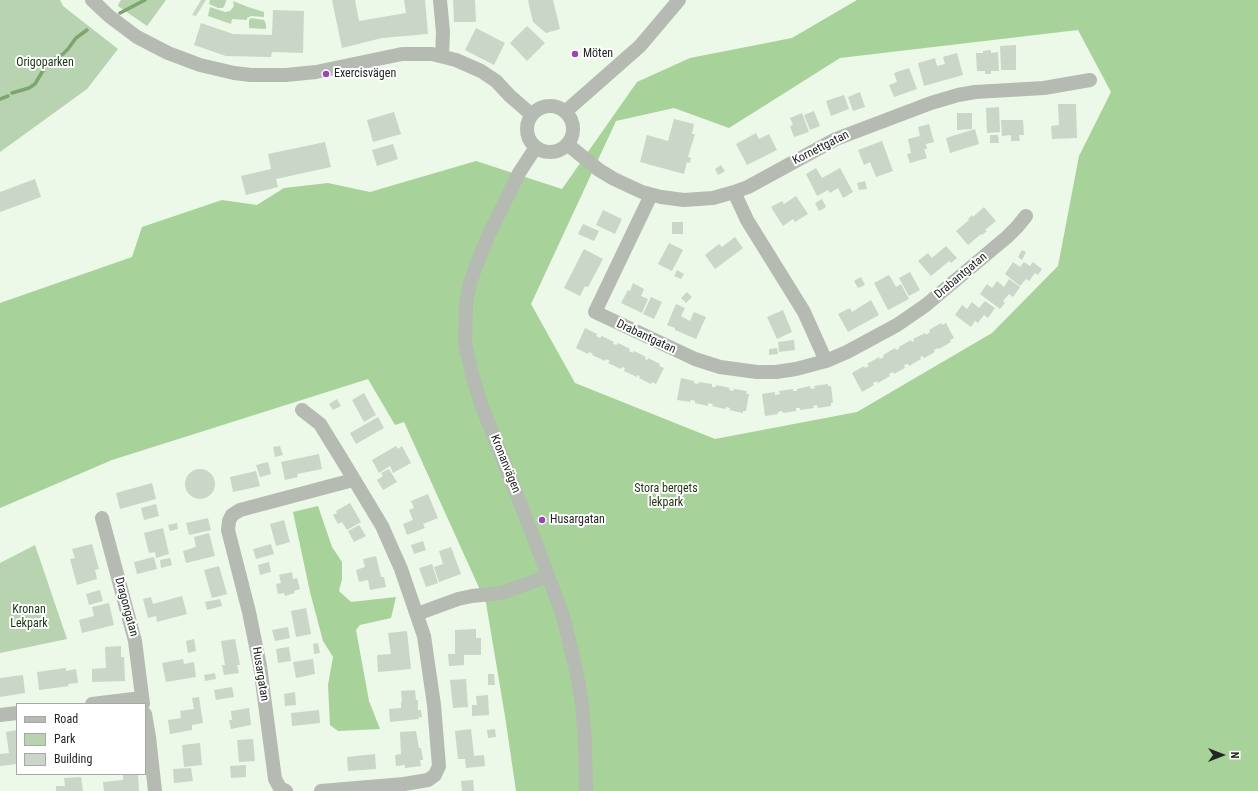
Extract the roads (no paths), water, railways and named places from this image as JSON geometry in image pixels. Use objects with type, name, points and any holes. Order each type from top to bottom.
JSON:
[{"type":"street","points":[[92,0],[123,27],[152,46],[184,60],[211,68],[251,75],[286,75],[316,72],[402,54],[420,53],[442,56],[464,63],[481,71],[496,81],[510,96],[532,115]]},
{"type":"street","points":[[440,0],[443,32],[442,56]]},
{"type":"street","points":[[565,112],[640,46],[679,0]]},
{"type":"street","name":"Kornettgatan","points":[[567,144],[599,170],[621,183],[651,195],[671,199],[691,200],[713,198],[734,192],[760,181],[836,139],[930,103],[958,95],[976,92],[1044,88],[1090,80]]},
{"type":"street","points":[[546,107],[556,107],[565,112],[571,120],[573,130],[567,144],[554,152],[544,151],[536,147],[532,143],[528,133],[528,123],[532,115],[536,111],[546,107]]},
{"type":"street","name":"Kronanvägen","points":[[536,147],[520,173],[489,234],[476,266],[470,283],[466,304],[465,337],[467,355],[481,404],[563,616],[582,703],[586,791]]},
{"type":"street","points":[[734,192],[747,220],[804,312],[826,361]]},
{"type":"street","name":"Drabantgatan","points":[[651,195],[595,312],[683,354],[720,367],[739,371],[776,372],[796,369],[826,361],[853,349],[914,314],[1007,237],[1026,216]]},
{"type":"street","points":[[302,410],[320,424],[388,537],[424,636],[434,705],[439,766],[435,775],[428,780],[404,784],[321,791]]},
{"type":"street","name":"Husargatan","points":[[286,791],[280,788],[275,779],[260,666],[249,612],[228,530],[229,521],[232,515],[240,510],[354,480]]},
{"type":"street","name":"Dragongatan","points":[[102,518],[135,641],[143,701],[109,703]]},
{"type":"street","points":[[417,614],[458,599],[502,593],[548,576]]},
{"type":"street","points":[[0,715],[16,713]]},
{"type":"street","points":[[146,720],[155,791]]},
{"type":"waterway","points":[[120,13],[145,0]]},
{"type":"waterway","points":[[12,93],[29,88],[35,84],[48,62],[63,54],[76,38],[87,30]]},
{"type":"waterway","points":[[0,99],[8,96]]},
{"type":"place","name":"Möten","points":[[575,54]]},
{"type":"place","name":"Exercisvägen","points":[[326,74]]},
{"type":"place","name":"Husargatan","points":[[542,520]]},
{"type":"park label","name":"Origoparken","points":[[45,63]]},
{"type":"park label","name":"Stora bergets lekpark","points":[[666,496]]},
{"type":"park label","name":"Kronan Lekpark","points":[[29,617]]}]
